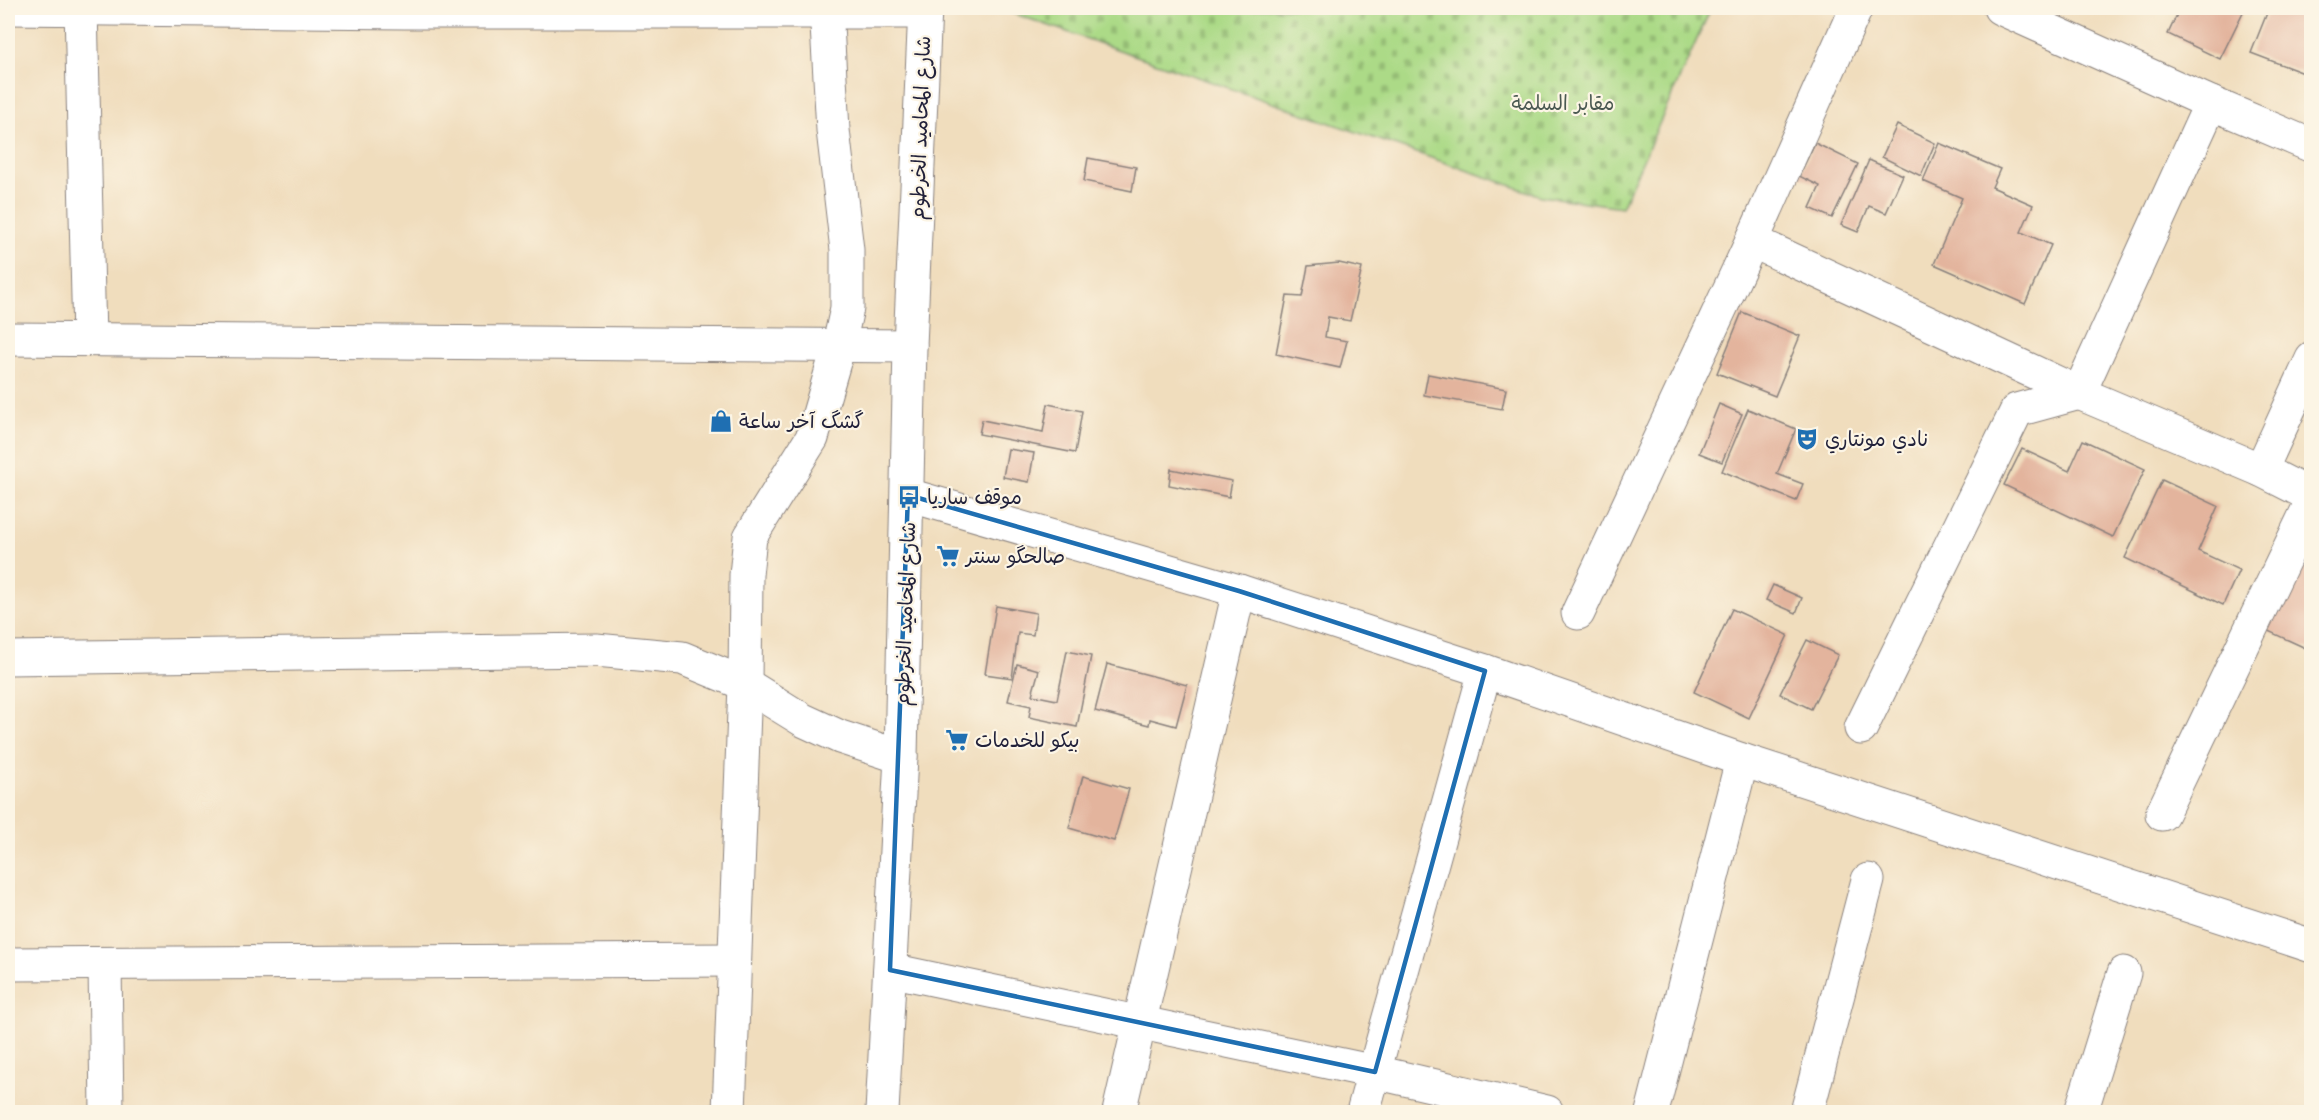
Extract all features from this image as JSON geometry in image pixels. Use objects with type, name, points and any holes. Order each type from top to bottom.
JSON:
[{"type":"street","points":[[8,8],[925,10]]},
{"type":"street","points":[[1578,613],[1752,241],[1856,8]]},
{"type":"street","points":[[2000,8],[2312,146]]},
{"type":"street","points":[[81,9],[88,339]]},
{"type":"street","points":[[729,1113],[746,684],[746,575],[750,537],[796,467],[812,438],[847,309],[847,250],[833,130],[826,10]]},
{"type":"street","name":"شارع المحاميد الخرطوم","points":[[882,1113],[901,757],[910,346],[925,10]]},
{"type":"street","points":[[2079,393],[2211,103]]},
{"type":"street","points":[[1752,241],[2079,393],[2260,470],[2312,496]]},
{"type":"street","points":[[8,339],[910,346]]},
{"type":"street","points":[[2260,470],[2312,358]]},
{"type":"street","points":[[1860,728],[2017,410],[2079,393]]},
{"type":"street","points":[[908,495],[1239,591],[1485,671],[1742,760],[2312,946]]},
{"type":"street","points":[[2162,814],[2312,501]]},
{"type":"street","points":[[1119,1113],[1239,591]]},
{"type":"street","points":[[8,658],[596,650],[682,658],[746,684],[803,720],[840,738],[901,757]]},
{"type":"street","points":[[1363,1113],[1485,671]]},
{"type":"street","points":[[1652,1113],[1742,760]]},
{"type":"street","points":[[1807,1113],[1868,880]]},
{"type":"street","points":[[8,964],[734,960]]},
{"type":"street","points":[[105,964],[107,1113]]},
{"type":"street","points":[[890,970],[1375,1072],[1547,1113]]},
{"type":"street","points":[[2080,1113],[2124,973]]},
{"type":"highlighted area","points":[[908,495],[1239,591],[1485,671],[1375,1072],[890,970]]},
{"type":"green space","name":"مقابر السلمة","points":[[998,8],[1711,8],[1622,207],[1541,196]]},
{"type":"building","points":[[2180,8],[2245,8],[2220,59],[2168,34]]},
{"type":"building","points":[[2269,8],[2300,8],[2312,12],[2312,69],[2309,75],[2251,53]]},
{"type":"building","points":[[1897,125],[1935,143],[1921,176],[1882,157]]},
{"type":"building","points":[[1815,143],[1858,164],[1832,218],[1810,208],[1820,186],[1799,176]]},
{"type":"building","points":[[1939,143],[2000,169],[1992,187],[2033,205],[2021,232],[2051,245],[2025,304],[1934,264],[1962,198],[1923,181]]},
{"type":"building","points":[[1088,158],[1136,167],[1132,191],[1084,181]]},
{"type":"building","points":[[1869,160],[1903,175],[1886,213],[1869,206],[1858,232],[1841,225]]},
{"type":"building","points":[[1339,263],[1362,268],[1350,321],[1328,317],[1325,337],[1347,341],[1340,368],[1276,354],[1287,296],[1302,297],[1308,266]]},
{"type":"building","points":[[1742,312],[1800,336],[1775,396],[1717,373]]},
{"type":"building","points":[[1428,374],[1506,389],[1502,409],[1424,395]]},
{"type":"building","points":[[1048,404],[1082,411],[1075,453],[979,434],[982,420],[1043,432]]},
{"type":"building","points":[[1719,404],[1742,414],[1722,462],[1699,453]]},
{"type":"building","points":[[1748,409],[1796,429],[1777,474],[1803,484],[1796,501],[1722,471]]},
{"type":"building","points":[[2083,440],[2145,469],[2113,537],[2004,485],[2022,449],[2069,471]]},
{"type":"building","points":[[1008,449],[1034,453],[1029,482],[1003,477]]},
{"type":"building","points":[[1171,469],[1232,481],[1229,497],[1169,485]]},
{"type":"building","points":[[2162,480],[2218,506],[2198,551],[2239,570],[2223,605],[2125,558]]},
{"type":"building","points":[[2298,563],[2312,570],[2312,651],[2266,630]]},
{"type":"building","points":[[1773,585],[1802,598],[1796,613],[1766,600]]},
{"type":"building","points":[[996,606],[1036,613],[1033,635],[1018,633],[1012,678],[985,674]]},
{"type":"building","points":[[1732,609],[1788,635],[1749,718],[1694,692]]},
{"type":"building","points":[[1807,640],[1838,655],[1811,709],[1780,694]]},
{"type":"building","points":[[1067,651],[1091,656],[1077,727],[1029,717],[1031,706],[1008,701],[1017,664],[1039,670],[1032,695],[1057,700]]},
{"type":"building","points":[[1107,664],[1187,685],[1176,726],[1150,719],[1149,725],[1095,711]]},
{"type":"building","points":[[1083,776],[1129,789],[1114,841],[1069,828]]},
{"type":"place","name":"گشگ آخر ساعة","points":[[721,421]]},
{"type":"place","name":"نادي مونتاري","points":[[1807,439]]},
{"type":"place","name":"موقف ساريا","points":[[909,497]]},
{"type":"place","name":"صالحگو سنتر","points":[[948,556]]},
{"type":"place","name":"بيكو للخدمات","points":[[957,740]]}]
